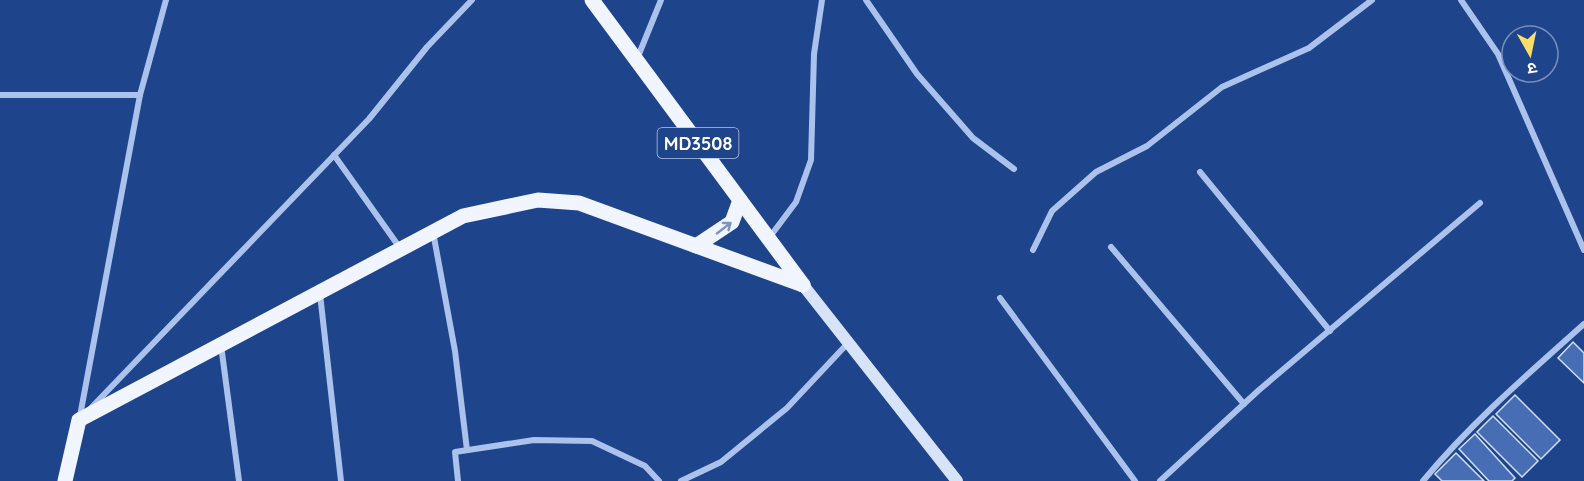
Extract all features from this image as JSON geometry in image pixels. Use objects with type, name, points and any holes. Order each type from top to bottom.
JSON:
[{"type":"main road","name":"MD3508","points":[[592,0],[803,285],[957,481]]},
{"type":"main road","points":[[65,481],[79,420],[463,216],[538,200],[579,203],[803,285]]},
{"type":"main road","points":[[696,246],[732,222],[740,200]]},
{"type":"street","points":[[79,420],[140,95],[166,0]]},
{"type":"street","points":[[79,420],[369,119],[427,47],[472,0]]},
{"type":"street","points":[[636,59],[661,0]]},
{"type":"street","points":[[769,238],[796,202],[811,160],[814,54],[822,0]]},
{"type":"street","points":[[866,0],[924,82],[973,138],[1014,169]]},
{"type":"street","points":[[1033,250],[1052,212],[1096,172],[1147,146],[1222,87],[1309,48],[1372,0]]},
{"type":"street","points":[[1461,0],[1498,54],[1584,250]]},
{"type":"street","points":[[0,95],[140,95]]},
{"type":"street","points":[[334,155],[400,249]]},
{"type":"street","points":[[1200,172],[1330,331]]},
{"type":"street","points":[[1160,481],[1244,404],[1480,203]]},
{"type":"street","points":[[433,231],[455,351],[467,450]]},
{"type":"street","points":[[1111,247],[1244,404]]},
{"type":"street","points":[[320,291],[341,481]]},
{"type":"street","points":[[1000,298],[1135,481]]},
{"type":"street","points":[[1423,481],[1447,453],[1499,401],[1584,324]]},
{"type":"street","points":[[681,481],[721,462],[788,408],[848,343]]},
{"type":"street","points":[[220,344],[239,481]]},
{"type":"street","points":[[458,481],[455,452],[534,440],[592,441],[645,466],[659,481]]},
{"type":"building","points":[[1573,342],[1584,353],[1584,383],[1558,358]]},
{"type":"building","points":[[1515,395],[1560,440],[1541,459],[1496,414]]},
{"type":"building","points":[[1493,416],[1538,461],[1522,477],[1477,432]]},
{"type":"building","points":[[1475,434],[1515,478],[1512,481],[1489,481],[1459,449]]},
{"type":"building","points":[[1456,453],[1484,481],[1442,481],[1435,474]]}]
